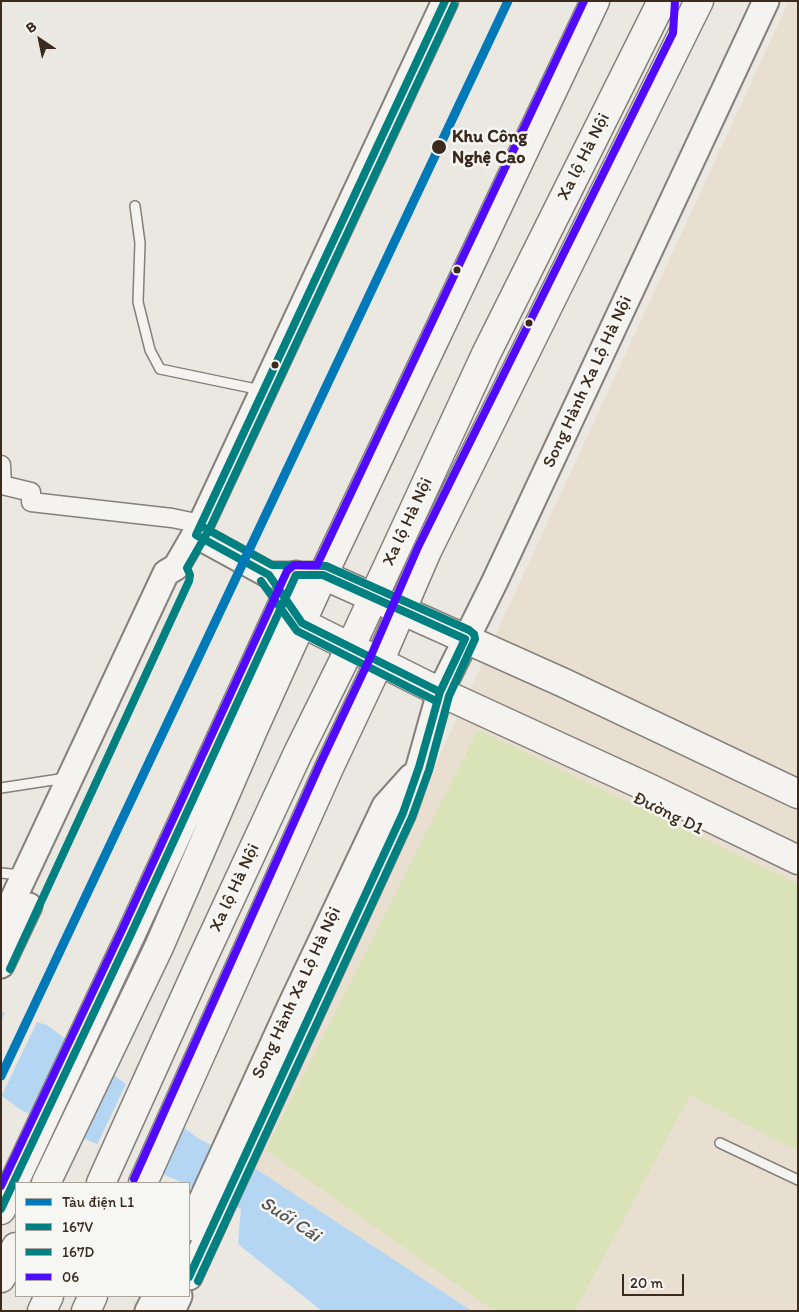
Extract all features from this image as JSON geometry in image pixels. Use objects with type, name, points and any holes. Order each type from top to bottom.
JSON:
[{"type":"main road","points":[[20,905],[13,874],[71,777],[166,573],[176,567],[199,530],[445,1]]},
{"type":"main road","points":[[46,1182],[159,947],[252,730],[323,575],[594,1]]},
{"type":"main road","name":"Xa lộ Hà Nội","points":[[101,1182],[200,964],[298,753],[350,648],[486,354],[662,1]]},
{"type":"main road","points":[[683,36],[685,1]]},
{"type":"main road","name":"Xa lộ Hà Nội","points":[[143,1182],[427,552],[699,1]]},
{"type":"main road","name":"Song Hành Xa Lộ Hà Nội","points":[[198,1235],[316,1005],[403,814],[419,767],[440,692],[495,581],[766,1]]},
{"type":"main road","name":"Đường D1","points":[[199,530],[283,583],[302,623],[440,692],[652,789],[798,860]]},
{"type":"main road","points":[[1,965],[20,905],[180,577],[176,567]]},
{"type":"main road","name":"Đường D1","points":[[283,583],[323,575],[564,683],[798,794]]},
{"type":"main road","points":[[1,1210],[131,934],[283,583]]},
{"type":"main road","name":"Đường D1","points":[[564,683],[605,690],[798,780]]},
{"type":"main road","points":[[298,753],[355,713]]},
{"type":"main road","name":"Đường D1","points":[[547,742],[558,761],[798,877]]},
{"type":"main road","name":"Song Hành Xa Lộ Hà Nội","points":[[190,1272],[198,1235],[290,1007],[384,806],[419,767]]},
{"type":"main road","points":[[1,926],[20,905]]},
{"type":"main road","points":[[1,1278],[15,1249]]},
{"type":"main road","points":[[42,1311],[49,1297]]},
{"type":"main road","points":[[86,1311],[93,1297]]},
{"type":"main road","points":[[148,1311],[155,1297]]},
{"type":"main road","points":[[172,1311],[179,1297]]},
{"type":"street","points":[[1,464],[2,485],[31,492],[32,502],[172,518],[199,530]]},
{"type":"lane","points":[[135,206],[140,243],[138,302],[150,350],[160,369],[264,390]]},
{"type":"lane","points":[[1,788],[71,777]]},
{"type":"lane","points":[[720,1143],[798,1180]]},
{"type":"shaded area","points":[[789,1],[798,1],[798,1311],[472,1311],[250,1165]]},
{"type":"green space","points":[[478,730],[798,884],[798,1151],[690,1095],[575,1311],[494,1311],[266,1150]]},
{"type":"water","name":"Suối Cái","points":[[1,1012],[47,1025],[199,1139],[250,1165],[472,1311],[322,1311],[238,1244],[241,1209],[190,1186],[190,1182],[181,1182],[21,1110],[1,1095]]},
{"type":"pier","points":[[6,1011],[38,1020],[1,1097],[1,1021]]},
{"type":"pier","points":[[127,1082],[183,1124],[159,1175],[96,1147]]},
{"type":"metro line","name":"L1","points":[[1,1076],[508,1]]},
{"type":"transit line","name":"167V","points":[[440,692],[302,623],[269,575],[196,535],[445,1]]},
{"type":"transit line","name":"06","points":[[1,1186],[122,930],[287,571],[294,565],[317,565],[584,1]]},
{"type":"transit line","name":"06","points":[[134,1179],[320,764],[370,658],[418,547],[673,33],[675,1]]},
{"type":"transit line","name":"167D","points":[[10,969],[189,581],[190,575],[187,568],[210,528],[454,5]]},
{"type":"transit line","name":"167D","points":[[198,1281],[412,817],[429,770],[449,696],[475,639],[474,634],[469,630],[326,566],[272,565],[201,526]]},
{"type":"transit line","name":"167V","points":[[1,1209],[131,934],[296,575],[323,575],[465,639],[440,692],[419,767],[403,813],[190,1275]]},
{"type":"transit line","name":"167D","points":[[261,581],[297,631],[436,701]]},
{"type":"place","name":"Khu Công Nghệ Cao","points":[[439,147]]}]
